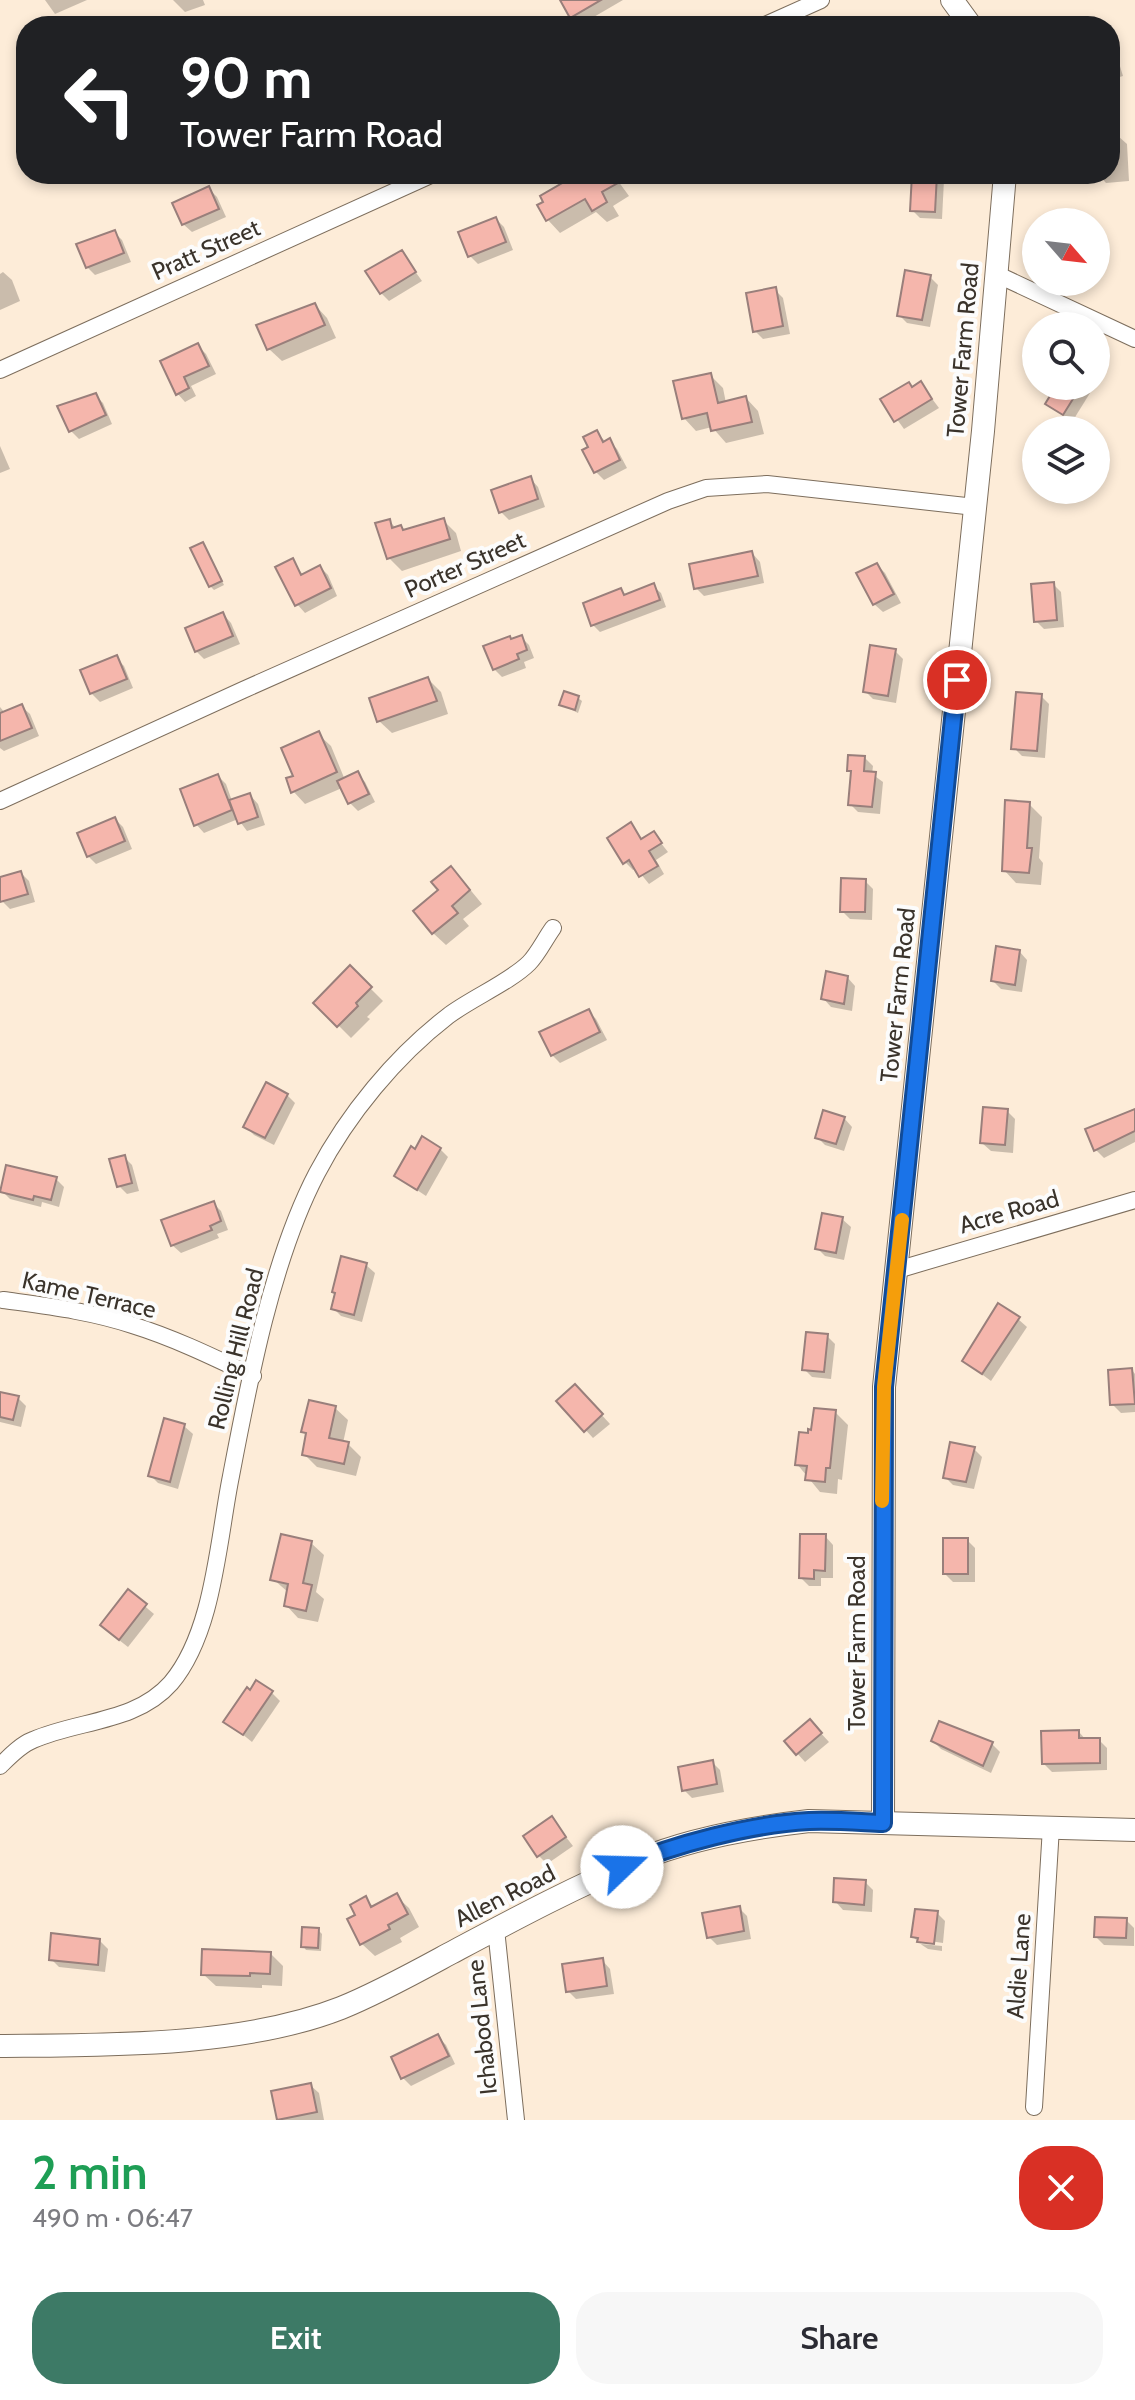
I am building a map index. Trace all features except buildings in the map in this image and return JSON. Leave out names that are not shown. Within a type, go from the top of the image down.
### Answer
[{"type":"street","points":[[785,16],[821,0]]},
{"type":"street","name":"Pratt Street","points":[[0,370],[411,184]]},
{"type":"street","name":"Tower Farm Road","points":[[883,1823],[884,1387],[975,507],[1004,184]]},
{"type":"street","points":[[996,274],[1135,339]]},
{"type":"street","name":"Porter Street","points":[[0,801],[668,501],[706,488],[767,484],[975,507]]},
{"type":"street","name":"Rolling Hill Road","points":[[0,1766],[32,1740],[113,1717],[149,1701],[170,1684],[189,1657],[203,1626],[231,1473],[269,1305],[293,1226],[317,1172],[353,1115],[394,1064],[448,1016],[528,964],[553,928]]},
{"type":"street","name":"Acre Road","points":[[897,1270],[1135,1200]]},
{"type":"street","name":"Kame Terrace","points":[[3,1300],[64,1309],[130,1324],[193,1347],[253,1376]]},
{"type":"street","name":"Allen Road","points":[[0,2046],[162,2041],[257,2032],[340,2008],[390,1986],[496,1929],[629,1864],[764,1826],[809,1821],[1135,1830]]},
{"type":"street","name":"Aldie Lane","points":[[1034,2107],[1051,1827]]},
{"type":"street","name":"Ichabod Lane","points":[[496,1929],[516,2120]]},
{"type":"slow traffic","points":[[882,1501],[884,1387],[902,1220]]},
{"type":"route","points":[[622,1867],[642,1858],[764,1826],[809,1821],[883,1823],[884,1387],[957,680]]}]
